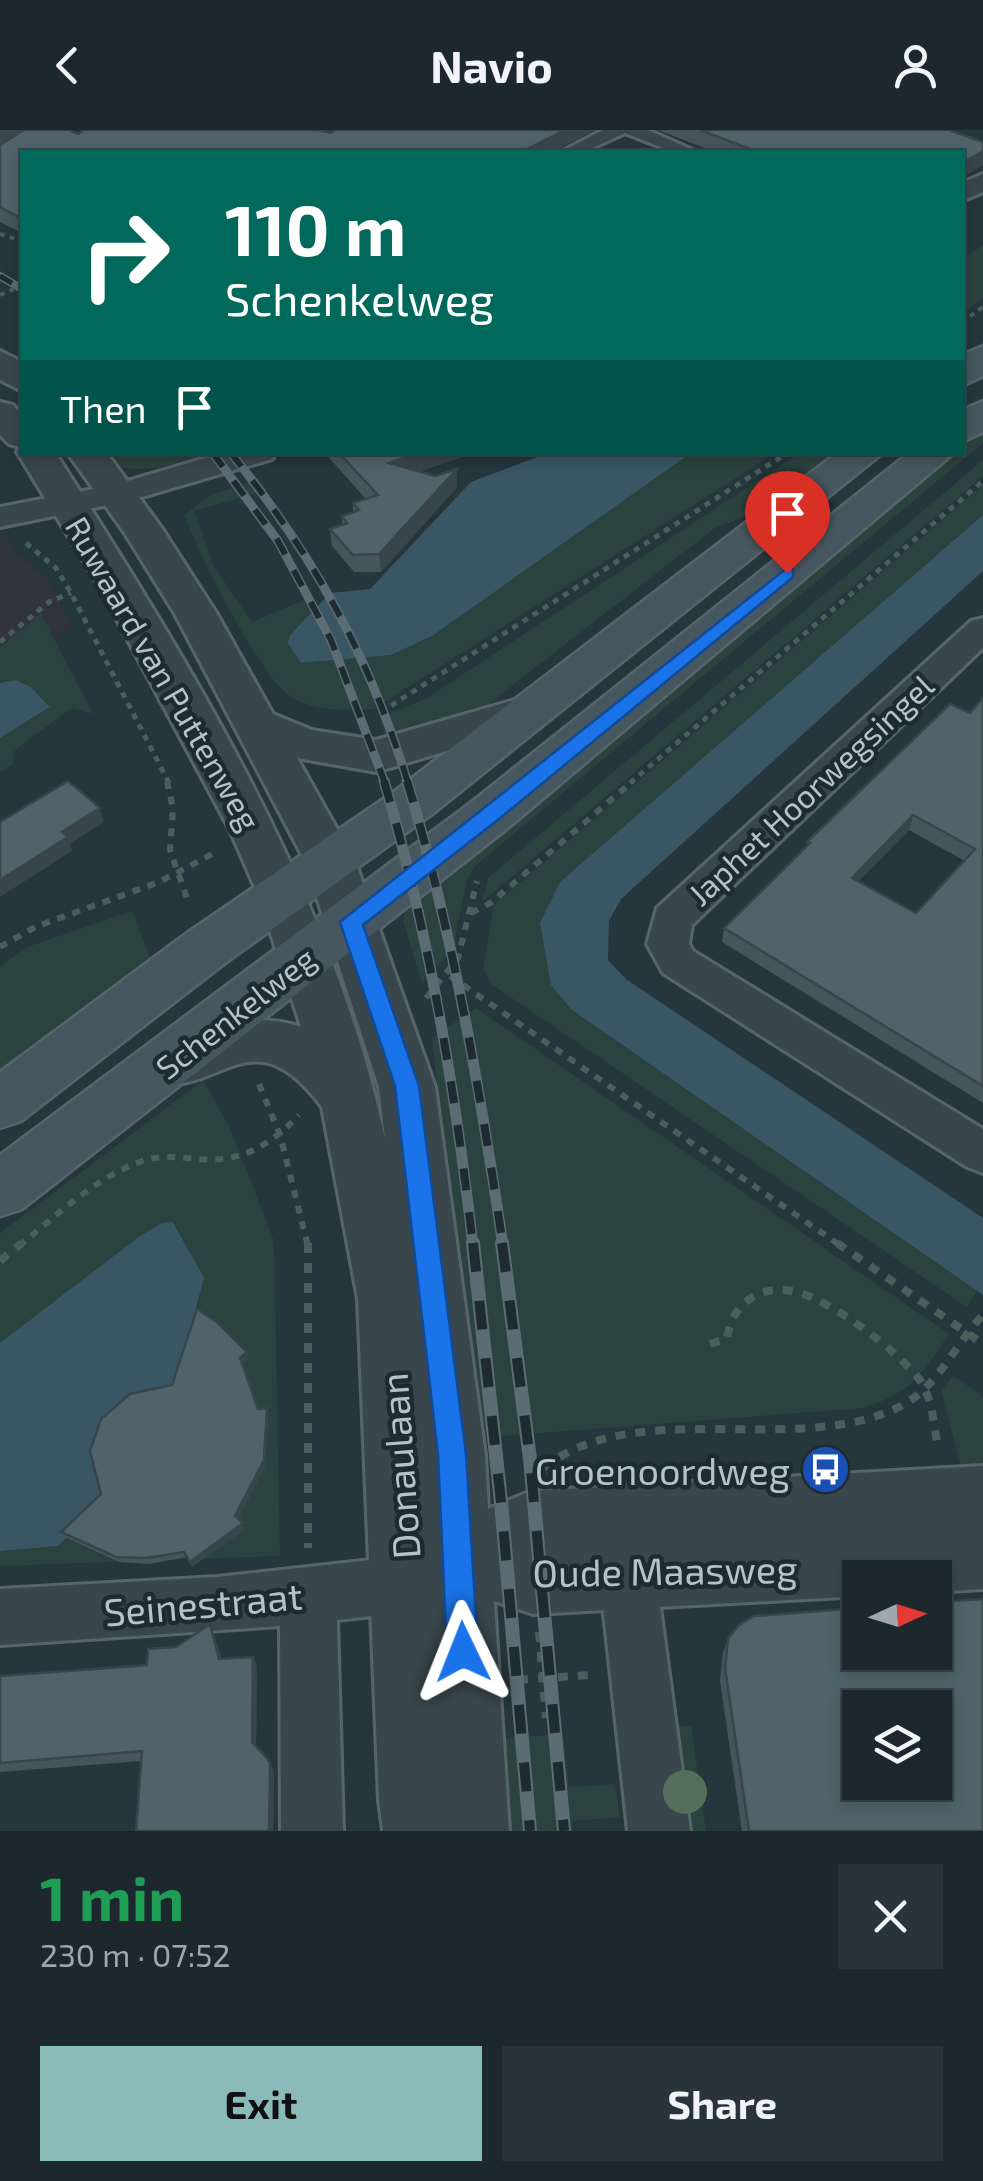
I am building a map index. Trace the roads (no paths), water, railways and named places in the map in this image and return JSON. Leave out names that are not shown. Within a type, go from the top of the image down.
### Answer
[{"type":"main road","name":"Schenkelweg","points":[[0,1104],[206,948],[413,803],[860,455]]},
{"type":"main road","name":"Schenkelweg","points":[[0,1190],[491,814],[931,455]]},
{"type":"street","points":[[0,140],[16,130]]},
{"type":"street","points":[[574,150],[618,130]]},
{"type":"street","points":[[632,130],[683,150]]},
{"type":"street","points":[[0,362],[20,378]]},
{"type":"street","points":[[0,413],[20,434]]},
{"type":"street","name":"Ruwaard van Puttenweg","points":[[38,455],[120,588],[254,830],[284,897],[302,960]]},
{"type":"street","name":"Ruwaard van Puttenweg","points":[[88,455],[196,614],[330,861],[351,922]]},
{"type":"street","points":[[6,530],[250,455]]},
{"type":"street","name":"Japhet Hoorwegsingel","points":[[983,629],[672,919],[668,944],[678,962],[983,1153]]},
{"type":"street","name":"Schenkelweg","points":[[361,735],[376,756],[526,712]]},
{"type":"street","name":"Ruwaard van Puttenweg","points":[[254,724],[304,744],[361,735]]},
{"type":"street","name":"Donaulaan","points":[[351,922],[407,1086],[437,1313],[433,1570],[416,1800],[422,1831]]},
{"type":"street","name":"Donaulaan","points":[[302,960],[344,1072],[389,1299],[402,1498]]},
{"type":"street","name":"Donaulaan","points":[[168,1064],[226,1046],[272,1038],[298,1047],[318,1060],[350,1104]]},
{"type":"street","name":"Oude Maasweg","points":[[402,1498],[433,1542],[433,1570],[533,1580],[630,1549],[983,1499]]},
{"type":"street","points":[[630,1549],[659,1831]]},
{"type":"street","name":"Oude Maasweg","points":[[630,1549],[983,1556]]},
{"type":"street","name":"Donaulaan","points":[[433,1570],[471,1831]]},
{"type":"street","name":"Seinestraat","points":[[0,1617],[217,1605],[308,1595],[433,1570]]},
{"type":"street","points":[[308,1595],[312,1831]]},
{"type":"railway","points":[[0,276],[20,288]]},
{"type":"railway","points":[[214,455],[278,541],[331,640],[385,783]]},
{"type":"railway","points":[[232,455],[288,530],[336,608],[376,692],[408,783]]},
{"type":"railway","points":[[384,781],[439,1011],[473,1246]]},
{"type":"railway","points":[[407,781],[464,1012],[503,1246]]},
{"type":"railway","points":[[473,1243],[530,1831]]},
{"type":"railway","points":[[502,1243],[530,1459],[564,1831]]},
{"type":"place","name":"Groenoordweg","points":[[825,1470]]}]
